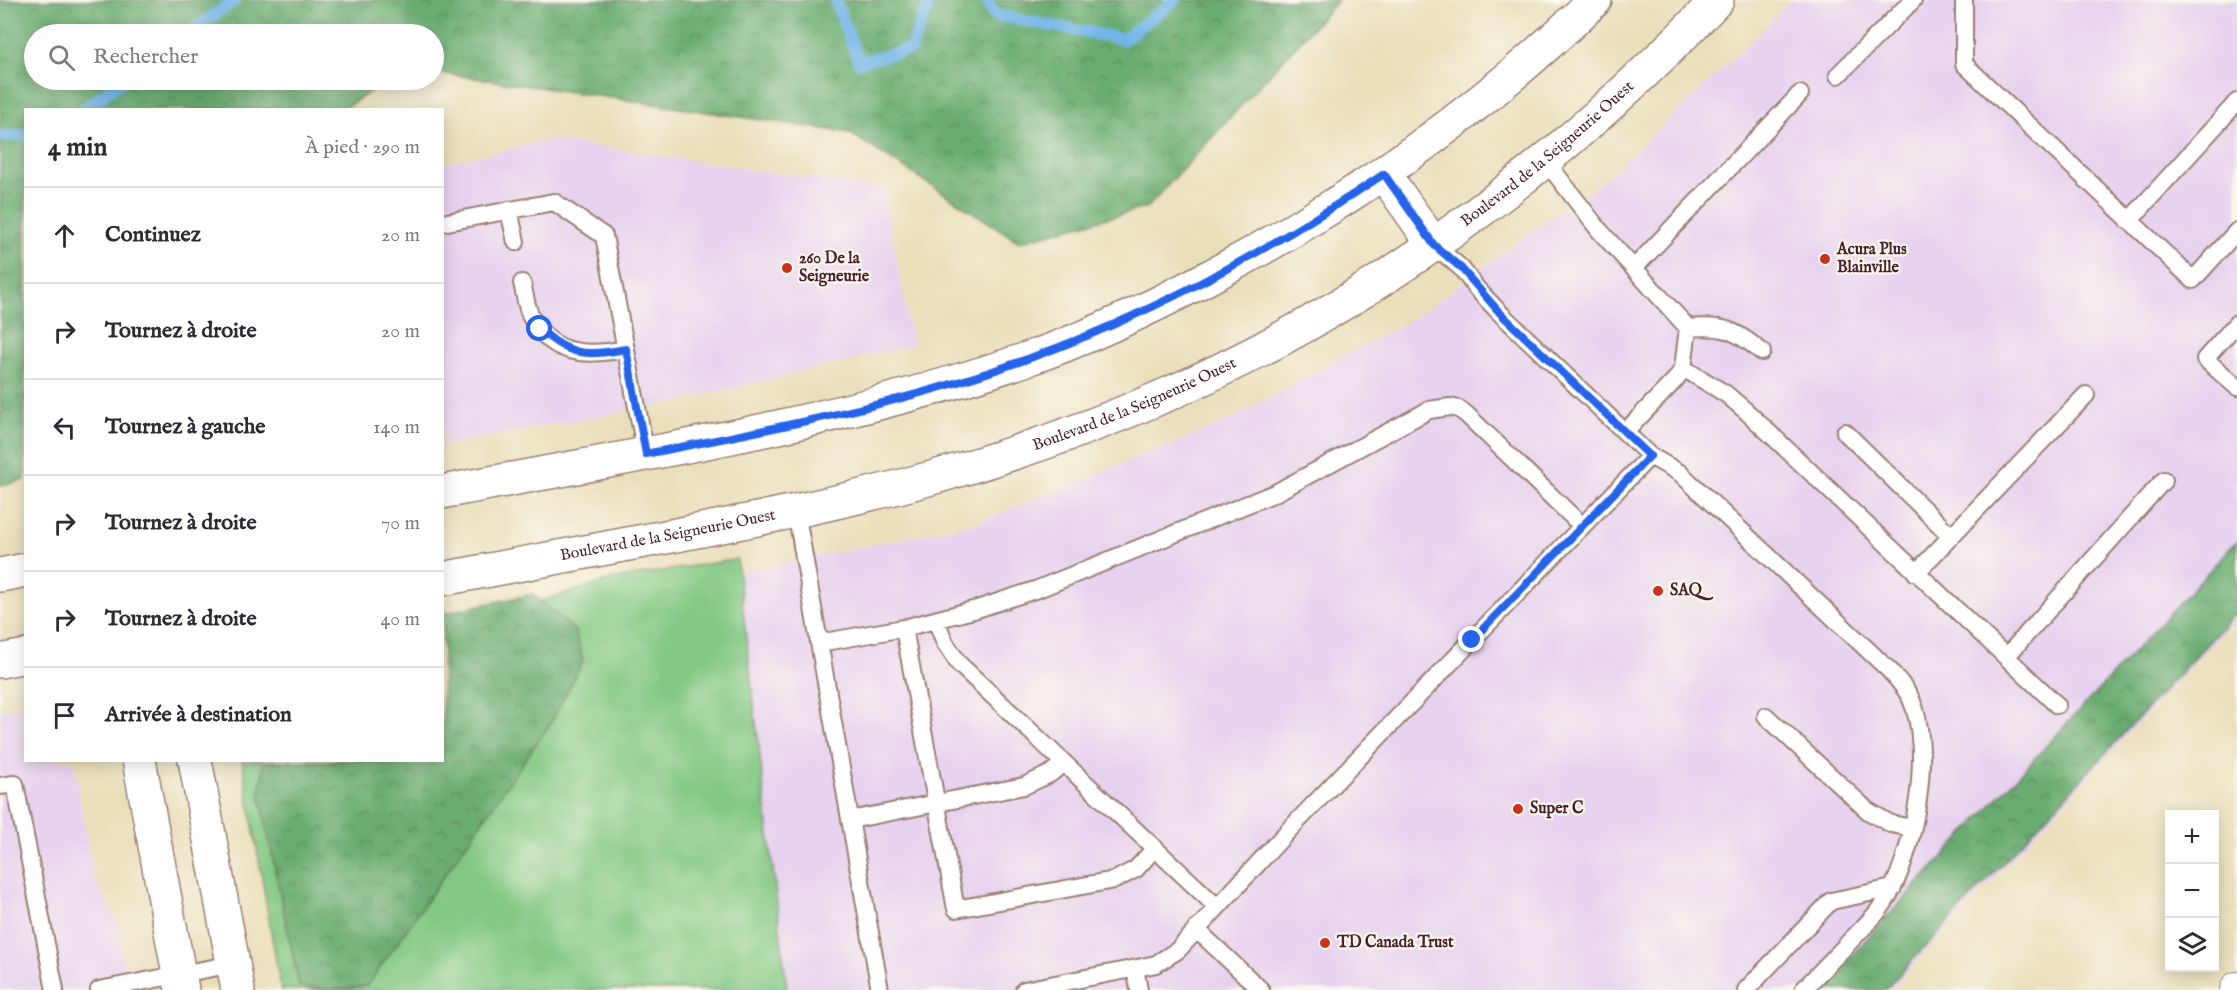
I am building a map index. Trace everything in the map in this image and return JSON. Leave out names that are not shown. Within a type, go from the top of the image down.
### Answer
[{"type":"main road","points":[[444,492],[646,454],[846,413],[976,376],[1107,328],[1177,295],[1271,245],[1384,174],[1429,142],[1525,65],[1595,0]]},
{"type":"main road","name":"Boulevard de la Seigneurie Ouest","points":[[444,579],[869,495],[1050,441],[1154,401],[1280,339],[1366,289],[1434,245],[1545,160],[1632,83],[1717,0]]},
{"type":"main road","points":[[1384,174],[1434,245]]},
{"type":"main road","points":[[0,575],[24,570]]},
{"type":"main road","points":[[0,661],[24,656]]},
{"type":"main road","points":[[139,762],[180,983]]},
{"type":"main road","points":[[195,762],[235,977]]},
{"type":"lane","points":[[1838,75],[1913,0]]},
{"type":"lane","points":[[1964,0],[1964,64],[2193,280],[2237,231]]},
{"type":"lane","points":[[1635,267],[1800,94]]},
{"type":"lane","points":[[2129,221],[2237,102]]},
{"type":"lane","points":[[1545,160],[1599,230],[1689,328]]},
{"type":"lane","points":[[444,223],[554,202],[604,236],[646,454]]},
{"type":"lane","points":[[509,210],[516,242]]},
{"type":"lane","points":[[1434,245],[1461,268],[1500,313],[1650,456],[1680,473],[1901,684],[1911,699],[1916,717],[1921,758],[1905,862],[1893,888],[1872,919],[1803,990]]},
{"type":"lane","points":[[522,283],[531,318],[552,341],[575,352],[589,354],[626,349]]},
{"type":"lane","points":[[2237,323],[2205,359],[2237,387]]},
{"type":"lane","points":[[1689,328],[1713,326],[1726,328],[1745,338],[1762,352]]},
{"type":"lane","points":[[1625,432],[1676,379],[1683,368],[1689,328]]},
{"type":"lane","points":[[1683,368],[1726,394],[2057,705]]},
{"type":"lane","points":[[1916,573],[2086,395]]},
{"type":"lane","points":[[819,643],[904,628],[1038,589],[1233,511],[1313,474],[1410,420],[1440,407],[1459,409],[1467,415],[1581,525]]},
{"type":"lane","points":[[1845,432],[1951,536]]},
{"type":"lane","points":[[1024,990],[1156,964],[1178,950],[1581,525],[1650,456]]},
{"type":"lane","points":[[2006,657],[2164,480]]},
{"type":"lane","points":[[796,511],[880,990]]},
{"type":"lane","points":[[936,620],[945,643],[959,664],[1217,907]]},
{"type":"lane","points":[[904,628],[956,909],[1115,880],[1136,869],[1155,848]]},
{"type":"lane","points":[[1766,716],[1868,811],[1892,824],[1912,828]]},
{"type":"lane","points":[[850,820],[1024,786],[1050,774],[1064,763]]},
{"type":"lane","points":[[0,786],[15,783],[55,990]]},
{"type":"lane","points":[[1746,990],[1831,901],[1893,888]]},
{"type":"lane","points":[[1196,929],[1261,990]]},
{"type":"lane","points":[[1135,969],[1138,990]]},
{"type":"lane","points":[[99,990],[235,977]]},
{"type":"shaded area","points":[[1791,0],[2237,0],[2237,617],[1890,990],[732,990],[667,587],[974,524],[1218,426],[1417,316],[1609,176],[1752,41]]},
{"type":"shaded area","points":[[551,140],[882,189],[913,345],[674,402],[444,445],[444,164]]},
{"type":"shaded area","points":[[24,706],[24,762],[73,762],[93,876],[117,923],[129,990],[0,990],[0,711]]},
{"type":"green space","points":[[0,0],[1338,0],[1148,207],[1019,242],[850,133],[444,73],[444,24],[24,24],[24,90],[373,90],[346,108],[24,108],[24,480],[0,486]]},
{"type":"green space","points":[[2237,541],[2237,612],[1885,990],[1819,990]]},
{"type":"green space","points":[[737,559],[787,990],[281,990],[242,762],[444,762],[444,630],[614,579]]},
{"type":"green space","points":[[533,594],[575,631],[583,661],[552,721],[368,985],[334,989],[299,986],[260,796],[263,762],[444,762],[444,613]]},
{"type":"waterway","points":[[201,24],[235,0]]},
{"type":"waterway","points":[[835,0],[859,62],[911,49],[930,0]]},
{"type":"waterway","points":[[986,0],[995,15],[1124,39],[1175,0]]},
{"type":"waterway","points":[[85,108],[110,90]]},
{"type":"waterway","points":[[0,136],[24,135]]},
{"type":"place","name":"Acura Plus Blainville","points":[[1825,259]]},
{"type":"place","name":"260 De la Seigneurie","points":[[787,268]]},
{"type":"place","name":"SAQ","points":[[1658,591]]},
{"type":"place","name":"Super C","points":[[1518,809]]},
{"type":"place","name":"TD Canada Trust","points":[[1325,943]]},
{"type":"route","points":[[540,329],[552,341],[575,352],[600,354],[626,349],[646,454],[864,408],[976,376],[1088,336],[1177,295],[1271,245],[1384,174],[1434,245],[1461,268],[1500,313],[1650,456],[1472,640]]}]
